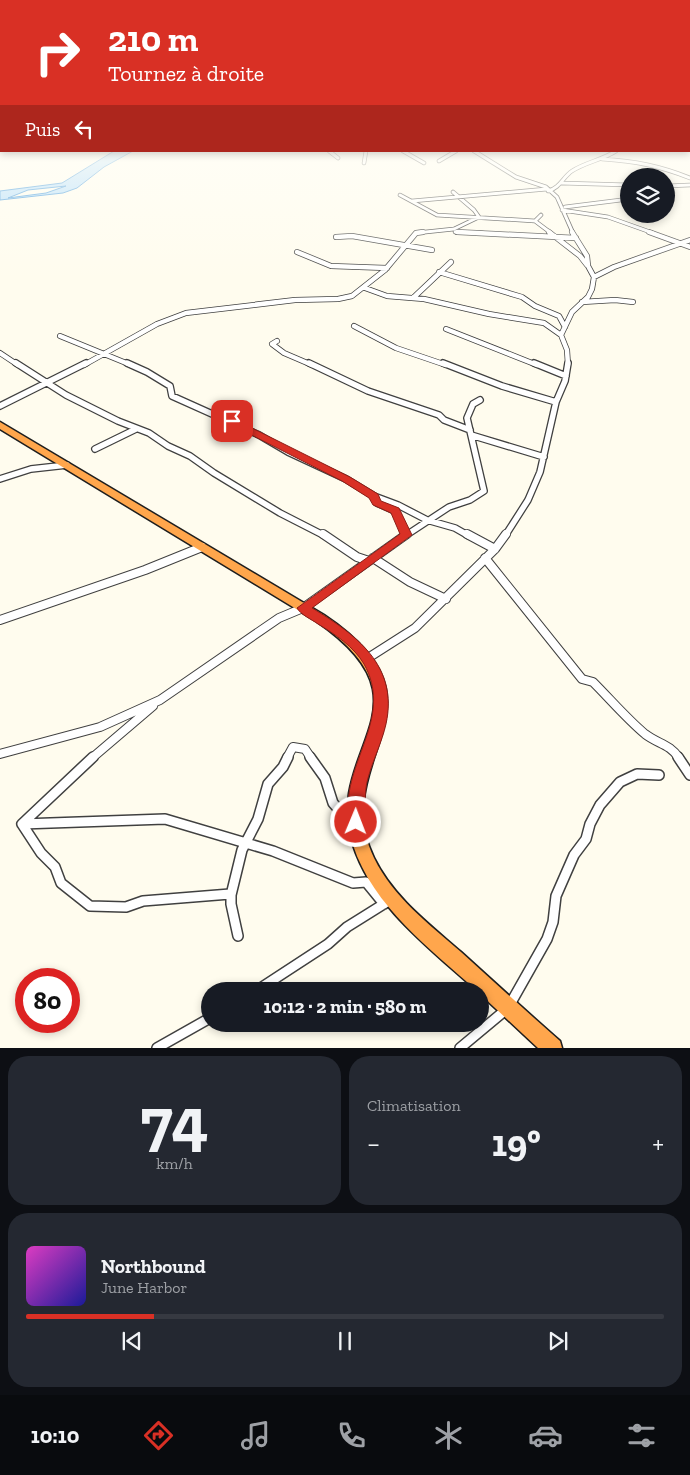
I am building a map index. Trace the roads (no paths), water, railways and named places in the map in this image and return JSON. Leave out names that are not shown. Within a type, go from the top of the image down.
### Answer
[{"type":"highway","points":[[0,425],[336,628],[368,658],[379,686],[381,701],[379,723],[363,766],[356,793],[356,822],[360,847],[388,902],[553,1048]]},
{"type":"street","points":[[526,181],[548,190],[557,197],[586,256],[588,266]]},
{"type":"street","points":[[411,201],[553,191],[561,183],[601,182],[620,184]]},
{"type":"street","points":[[675,186],[690,186]]},
{"type":"street","points":[[453,192],[477,212],[479,217]]},
{"type":"street","points":[[400,195],[437,215],[535,221],[580,256],[594,277],[588,297],[572,312],[561,334]]},
{"type":"street","points":[[562,209],[620,200]]},
{"type":"street","points":[[562,209],[608,217],[669,238],[690,248]]},
{"type":"street","points":[[535,221],[541,215]]},
{"type":"street","points":[[452,232],[479,217]]},
{"type":"street","points":[[0,406],[105,354],[157,324],[186,313],[295,300],[346,298],[365,288],[370,281],[387,268],[416,232],[576,238]]},
{"type":"street","points":[[336,237],[352,236],[432,250]]},
{"type":"street","points":[[594,277],[616,266],[690,240]]},
{"type":"street","points":[[298,252],[331,266],[387,268]]},
{"type":"street","points":[[413,298],[418,291],[437,277],[442,267],[451,262]]},
{"type":"street","points":[[439,272],[522,297],[535,306],[559,316],[565,327]]},
{"type":"street","points":[[365,288],[387,296],[413,298],[544,323],[561,334],[567,350],[566,376],[556,402],[540,472],[528,500],[514,524],[495,549],[415,628],[368,658]]},
{"type":"street","points":[[581,302],[615,300],[633,302]]},
{"type":"street","points":[[354,326],[396,348],[426,357],[502,386],[556,402]]},
{"type":"street","points":[[446,329],[566,376]]},
{"type":"street","points":[[60,336],[142,369],[170,386],[172,396],[259,435],[280,448],[346,479],[374,496],[398,505],[426,520],[455,528],[495,549]]},
{"type":"street","points":[[277,341],[272,344],[284,353],[348,380],[368,391],[440,415],[444,420],[470,433],[544,457]]},
{"type":"street","points":[[0,353],[66,395],[136,429],[149,433],[168,446],[190,456],[214,473],[280,513],[328,537],[357,557],[371,560],[410,582],[446,599]]},
{"type":"street","points":[[22,824],[106,746],[160,700],[279,618],[303,608],[426,520],[449,507],[470,500],[484,491],[467,418],[473,404],[480,400]]},
{"type":"street","points":[[95,450],[136,429]]},
{"type":"street","points":[[0,479],[31,469],[67,465]]},
{"type":"street","points":[[374,496],[377,503],[395,511],[406,535]]},
{"type":"street","points":[[0,620],[145,570],[202,547]]},
{"type":"street","points":[[485,558],[582,679],[593,682],[644,733],[656,742],[674,749],[690,775]]},
{"type":"street","points":[[0,754],[100,727],[160,700]]},
{"type":"street","points":[[238,936],[231,904],[231,895],[242,850],[258,819],[268,784],[283,768],[293,747],[305,749],[325,778],[333,803],[341,812],[356,822]]},
{"type":"street","points":[[460,1048],[508,1008],[547,938],[553,922],[556,896],[574,855],[586,839],[590,824],[600,804],[620,782],[637,774],[659,775]]},
{"type":"street","points":[[22,824],[165,819],[301,861],[353,884],[366,882],[388,902],[347,927],[328,944],[268,982]]},
{"type":"street","points":[[22,824],[41,853],[55,867],[61,883],[90,906],[126,907],[143,901],[231,895]]},
{"type":"street","points":[[157,1048],[201,1023]]},
{"type":"water","points":[[65,181],[86,181],[77,188],[63,193],[0,200],[0,191],[62,183]],"holes":[[[66,186],[46,193],[8,198],[28,190]]]}]
